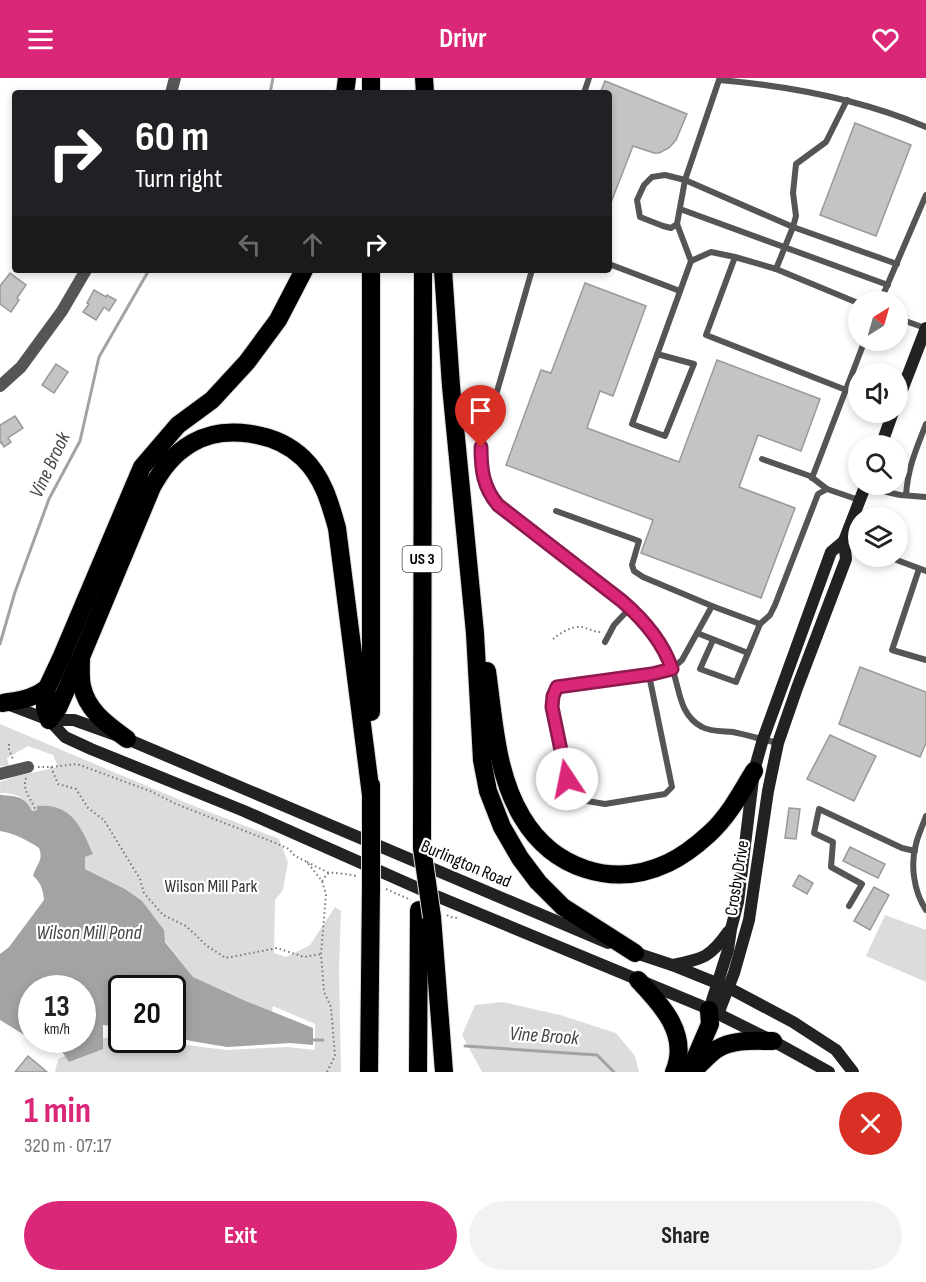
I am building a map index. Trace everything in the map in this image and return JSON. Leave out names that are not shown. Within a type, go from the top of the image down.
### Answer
[{"type":"highway","points":[[49,720],[45,708],[47,688],[142,467],[178,424],[212,400],[247,362],[278,320],[302,273]]},
{"type":"highway","points":[[369,1072],[372,884],[371,273]]},
{"type":"highway","name":"US 3","points":[[421,910],[423,273]]},
{"type":"highway","points":[[443,273],[451,386],[475,633],[482,760],[488,791],[502,827],[520,858],[538,882],[563,907],[635,953]]},
{"type":"highway","points":[[49,720],[58,708],[81,657],[160,472],[172,458],[193,443],[212,435],[238,432],[261,435],[284,444],[303,458],[328,495],[337,528],[371,795]]},
{"type":"highway","points":[[475,633],[485,659],[497,745],[509,792],[534,834],[563,860],[601,873],[621,874],[642,872],[668,863],[692,849],[711,833],[732,806],[754,771]]},
{"type":"highway","points":[[81,657],[82,685],[87,702],[103,721],[127,739]]},
{"type":"highway","points":[[2,702],[27,699],[47,688]]},
{"type":"highway","points":[[418,1072],[421,910]]},
{"type":"highway","points":[[421,910],[444,1072]]},
{"type":"highway","points":[[638,980],[663,1008],[675,1027],[679,1048],[674,1072]]},
{"type":"highway","points":[[691,1072],[713,1016]]},
{"type":"highway","points":[[691,1072],[715,1050],[727,1044],[773,1041]]},
{"type":"main road","points":[[908,375],[926,328]]},
{"type":"main road","name":"Crosby Drive","points":[[713,1016],[729,988],[749,920],[768,791],[778,743],[846,559],[844,541],[862,495]]},
{"type":"main road","name":"Crosby Drive","points":[[713,1016],[716,983],[728,950],[738,902],[754,771],[831,552],[844,541]]},
{"type":"main road","name":"Burlington Road","points":[[2,702],[49,720],[74,720],[127,739],[568,927],[729,988],[793,1022],[836,1050],[853,1072]]},
{"type":"main road","name":"Burlington Road","points":[[49,720],[65,736],[91,749],[244,811],[429,893],[638,980],[713,1016],[773,1041],[829,1072]]},
{"type":"main road","points":[[672,965],[705,957],[718,946],[731,929]]},
{"type":"street","points":[[0,386],[21,367],[62,311],[84,273]]},
{"type":"lane","points":[[657,354],[694,364],[665,436],[632,424],[657,354],[691,261],[677,224],[685,180],[719,80],[786,87],[847,100],[926,126]]},
{"type":"lane","points":[[776,269],[796,216],[793,193],[796,164],[826,142],[847,100]]},
{"type":"lane","points":[[677,224],[671,228],[640,217],[637,200],[644,185],[652,177],[665,175],[685,180],[793,228],[897,264]]},
{"type":"lane","points":[[885,291],[926,195]]},
{"type":"lane","points":[[680,209],[888,285]]},
{"type":"lane","points":[[691,261],[711,252],[735,257],[776,269],[848,299]]},
{"type":"lane","points":[[735,257],[706,335],[846,390]]},
{"type":"lane","points":[[612,265],[680,291]]},
{"type":"lane","points":[[531,273],[481,447],[481,467],[488,492],[498,505],[639,616],[656,636],[672,669],[683,707],[694,722],[710,730],[734,732],[778,743]]},
{"type":"lane","points":[[908,322],[926,328]]},
{"type":"lane","points":[[813,477],[861,351]]},
{"type":"lane","points":[[908,474],[926,424]]},
{"type":"lane","points":[[762,459],[813,477],[827,489],[860,500]]},
{"type":"lane","points":[[713,640],[700,669],[736,682],[760,624],[770,615],[775,605],[818,494],[827,489]]},
{"type":"lane","points":[[906,495],[926,497]]},
{"type":"lane","points":[[556,511],[639,541],[632,565],[634,571],[712,606],[760,624]]},
{"type":"lane","points":[[844,541],[848,542]]},
{"type":"lane","points":[[908,564],[923,570],[892,650],[926,660]]},
{"type":"lane","points":[[649,675],[672,787],[665,794],[605,804],[587,801],[576,795],[567,779],[552,707],[557,687],[649,675],[672,669],[682,660],[712,606]]},
{"type":"lane","points":[[605,642],[614,625],[630,608]]},
{"type":"lane","points":[[697,633],[748,653]]},
{"type":"lane","points":[[849,906],[862,884],[831,867],[833,842],[814,833],[819,809],[902,848],[915,851]]},
{"type":"lane","points":[[926,816],[915,846],[914,871],[915,886],[926,910]]},
{"type":"path","points":[[553,639],[558,634],[578,627],[609,634]]},
{"type":"path","points":[[9,744],[14,770],[24,784],[24,789],[35,809]]},
{"type":"path","points":[[14,770],[76,764],[150,791],[185,808],[283,846],[295,856],[329,873],[351,874],[421,910]]},
{"type":"path","points":[[51,768],[58,784],[76,789],[88,808],[104,820],[140,879],[144,893],[163,915],[186,926],[207,946],[226,958],[277,948],[304,957],[321,954]]},
{"type":"path","points":[[307,862],[322,882],[326,894],[321,954],[324,992],[331,1007],[335,1056],[327,1072]]},
{"type":"path","points":[[322,882],[329,873]]},
{"type":"green space","name":"Wilson Mill Park","points":[[0,724],[199,808],[279,839],[288,862],[283,890],[275,900],[274,953],[286,957],[310,945],[335,907],[341,911],[339,968],[341,1072],[55,1072],[58,1059],[71,1053],[96,1053],[96,1042],[108,1038],[108,1053],[186,1053],[186,1045],[226,1050],[287,1047],[315,1050],[315,1024],[273,1006],[272,1012],[193,977],[125,889],[85,869],[85,857],[93,853],[37,810],[31,811],[23,799],[15,795],[0,793],[0,782],[16,776],[58,767],[53,755],[28,746],[7,758],[9,766],[0,766]]},
{"type":"green space","points":[[885,915],[926,930],[926,982],[866,956]]},
{"type":"green space","points":[[502,1002],[560,1015],[616,1033],[635,1056],[639,1072],[482,1072],[462,1035],[475,1005]]},
{"type":"water","name":"Wilson Mill Pond","points":[[0,794],[23,799],[32,811],[37,810],[37,806],[49,806],[66,812],[79,826],[93,854],[85,857],[85,869],[125,889],[142,901],[164,930],[165,942],[193,977],[313,1028],[313,1045],[290,1043],[227,1047],[186,1040],[186,975],[108,975],[108,1026],[103,1025],[103,1049],[96,1052],[96,975],[18,975],[18,1031],[0,1020],[0,954],[9,947],[44,900],[41,886],[33,876],[40,859],[39,848],[20,837],[0,831]]},
{"type":"water","name":"Wilson Mill Pond","points":[[63,1053],[93,1053],[69,1062]]},
{"type":"building","points":[[605,81],[687,114],[676,140],[669,148],[654,153],[633,146],[612,200],[612,90],[601,90]]},
{"type":"building","points":[[855,123],[911,145],[876,236],[820,215]]},
{"type":"building","points":[[10,273],[26,285],[11,312],[0,304],[0,286]]},
{"type":"building","points":[[585,283],[646,306],[613,396],[600,391],[587,428],[679,462],[717,360],[820,399],[801,451],[758,435],[739,487],[795,508],[761,598],[641,553],[653,520],[506,465],[541,370],[551,373]]},
{"type":"building","points":[[94,290],[116,300],[109,311],[104,307],[96,320],[83,312]]},
{"type":"building","points":[[56,364],[68,372],[54,393],[42,385]]},
{"type":"building","points":[[15,416],[23,428],[8,438],[11,442],[4,447],[0,443],[0,425]]},
{"type":"building","points":[[860,667],[926,692],[926,743],[920,757],[839,724]]},
{"type":"building","points":[[830,735],[876,756],[854,801],[807,779]]},
{"type":"building","points":[[789,808],[800,809],[796,839],[785,838]]},
{"type":"building","points":[[850,847],[885,864],[878,878],[843,861]]},
{"type":"building","points":[[799,875],[813,883],[807,894],[793,886]]},
{"type":"building","points":[[874,887],[889,895],[870,930],[854,921]]},
{"type":"building","points":[[28,1056],[47,1072],[15,1072]]},
{"type":"waterway","name":"Vine Brook","points":[[271,90],[273,78]]},
{"type":"waterway","name":"Vine Brook","points":[[0,644],[15,592],[49,499],[80,441],[99,357],[147,273]]},
{"type":"waterway","name":"Vine Brook","points":[[310,1040],[323,1040]]},
{"type":"waterway","name":"Vine Brook","points":[[465,1046],[597,1055],[614,1072]]},
{"type":"route","points":[[481,447],[481,467],[485,484],[498,505],[639,616],[656,636],[672,669],[652,674],[557,687],[552,707],[567,779]]}]
